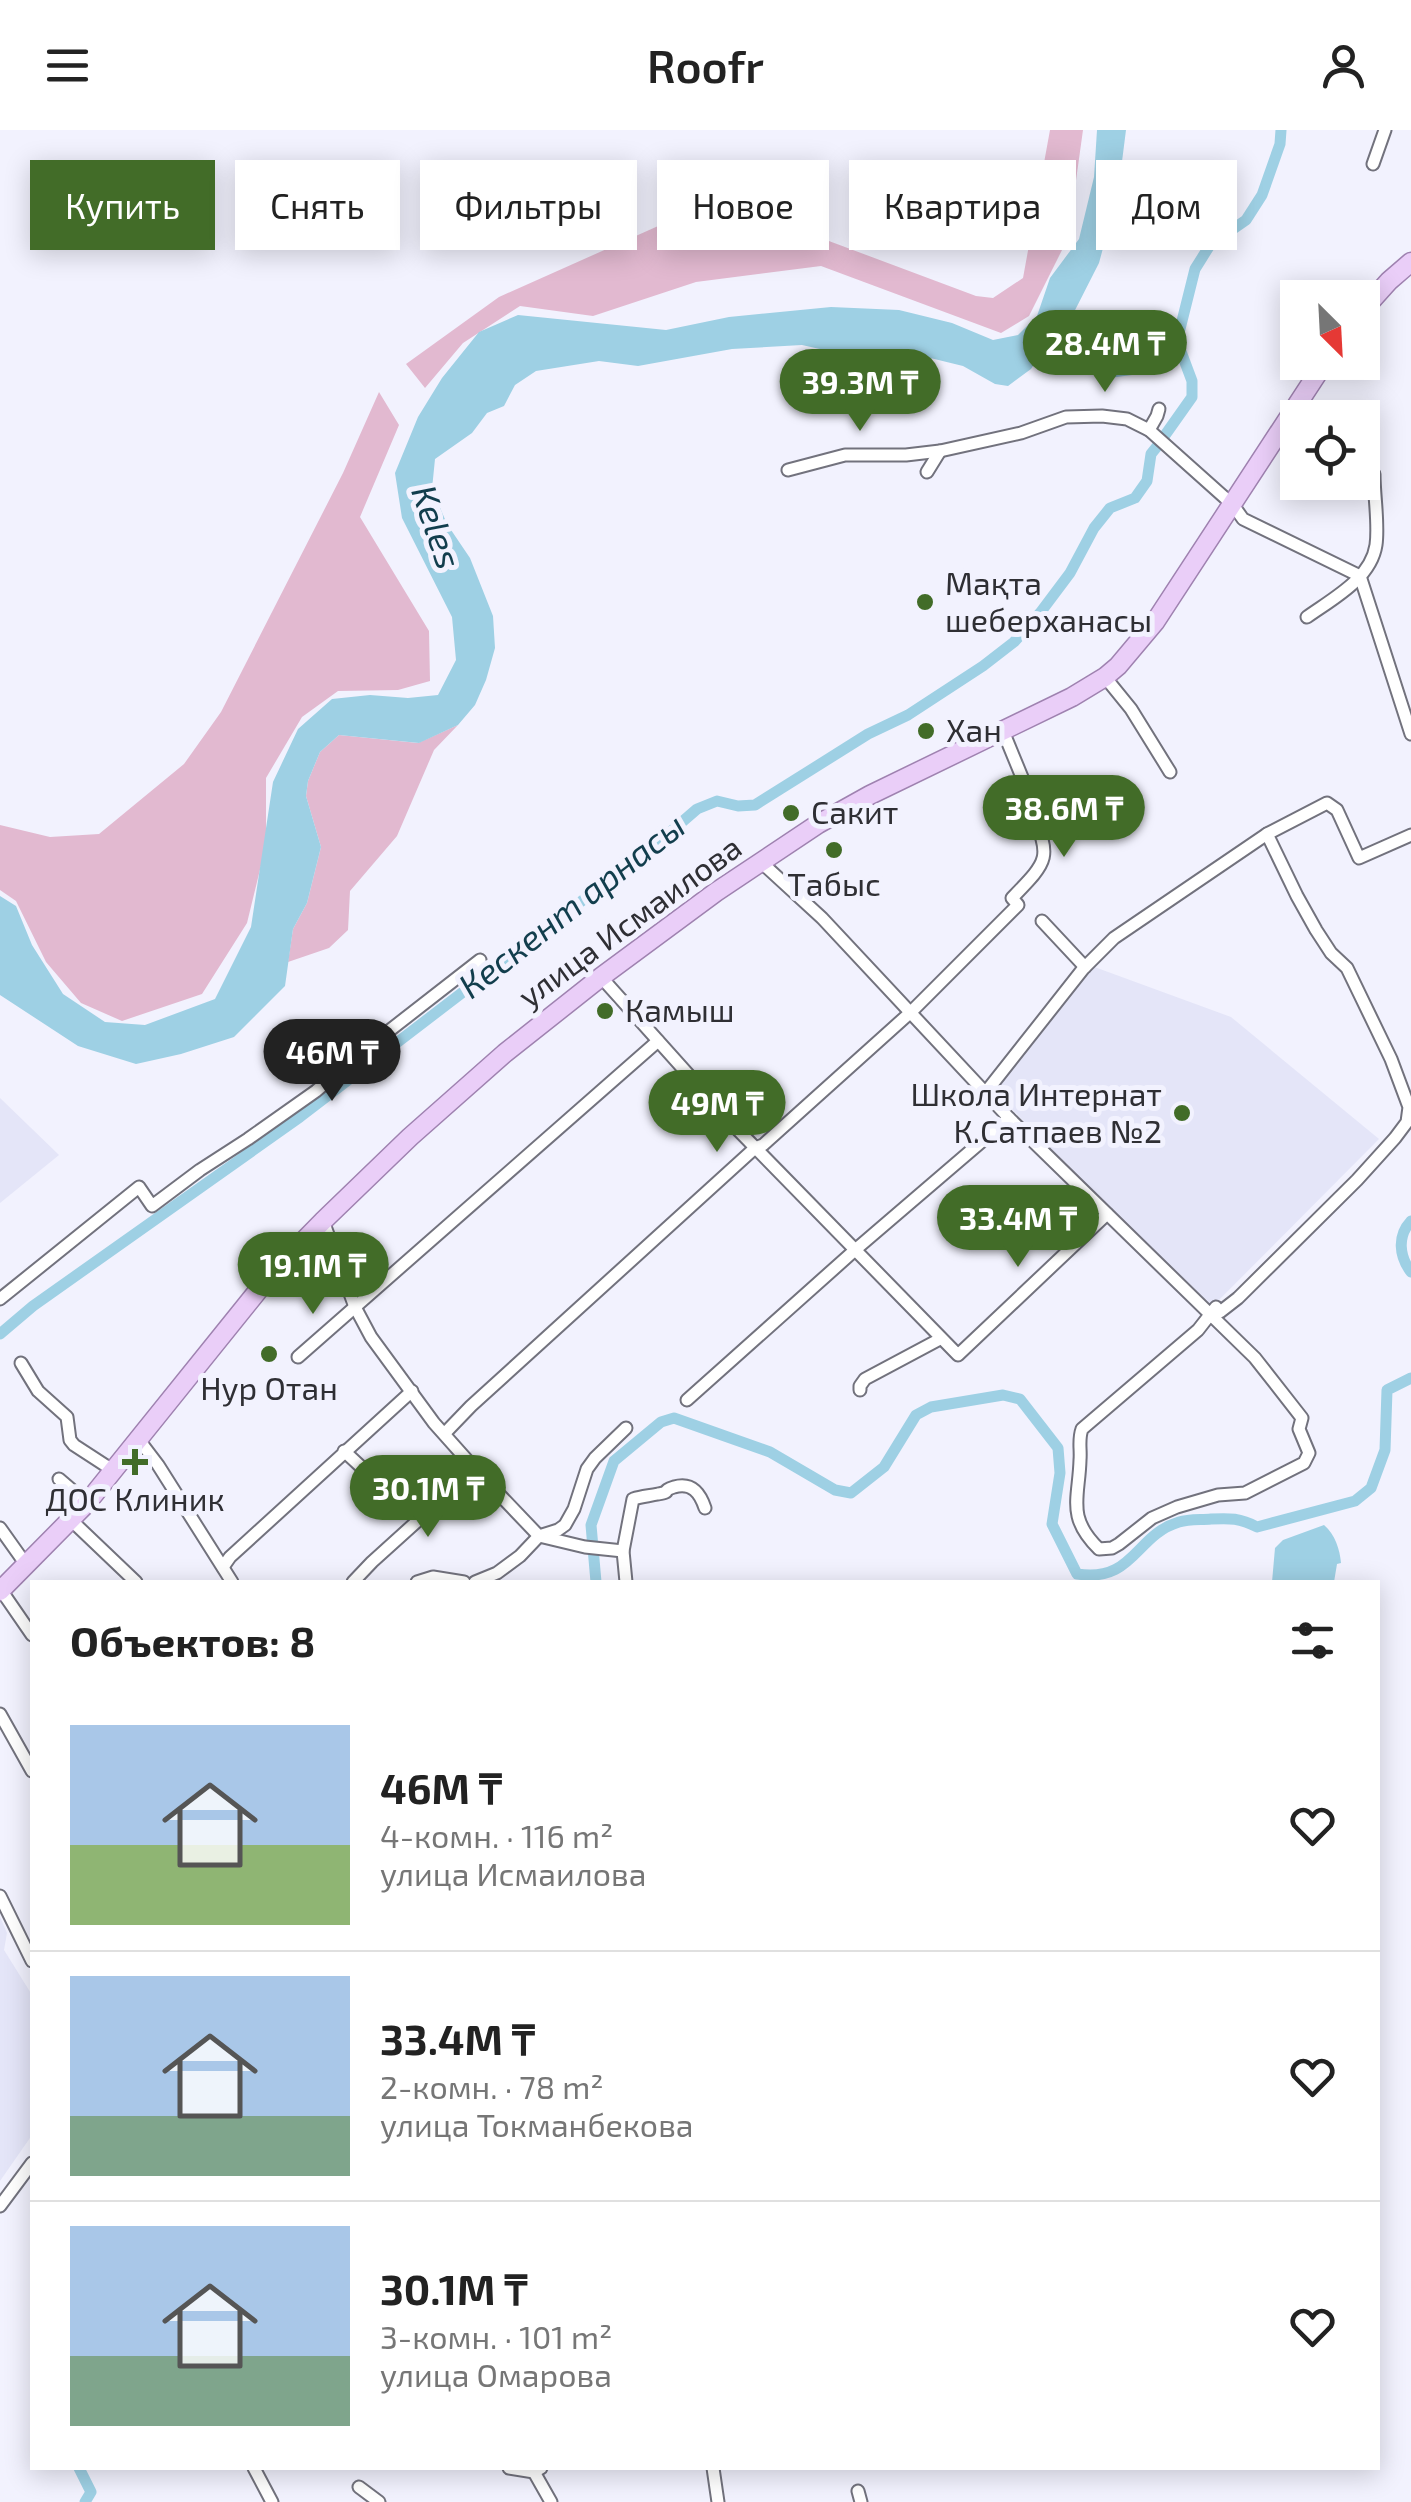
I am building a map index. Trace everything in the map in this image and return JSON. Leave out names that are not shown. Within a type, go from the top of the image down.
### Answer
[{"type":"main road","points":[[1380,290],[1411,262]]},
{"type":"main road","name":"улица Исмаилова","points":[[1,1591],[87,1503],[261,1286],[322,1220],[504,1053],[716,892],[818,824],[1105,678],[1156,622],[1313,380]]},
{"type":"street","points":[[1374,164],[1385,130]]},
{"type":"street","points":[[1150,430],[1158,408]]},
{"type":"street","points":[[788,470],[845,455],[940,451],[1076,416],[1126,420],[1150,430],[1233,505],[1242,519],[1360,576],[1411,734]]},
{"type":"street","points":[[928,472],[940,451]]},
{"type":"street","points":[[1306,617],[1350,586],[1367,566],[1376,547],[1375,500]]},
{"type":"street","points":[[1105,678],[1131,709],[1170,772]]},
{"type":"street","points":[[444,1433],[755,1148],[911,1012],[1018,905],[1012,898],[1039,870],[1044,844],[1003,731]]},
{"type":"street","points":[[986,1092],[1085,968],[1114,938],[1267,834],[1327,803],[1337,810],[1359,858],[1411,835]]},
{"type":"street","points":[[1212,1310],[1220,1312],[1238,1298],[1373,1162],[1407,1122],[1406,1096],[1347,968],[1316,930],[1267,834]]},
{"type":"street","points":[[760,862],[822,918],[1009,1118],[1212,1310],[1302,1418],[1299,1429],[1310,1453],[1304,1463],[1245,1494],[1218,1495],[1152,1518],[1112,1548],[1099,1549],[1077,1516],[1079,1435],[1198,1330],[1212,1310]]},
{"type":"street","points":[[1042,921],[1085,968]]},
{"type":"street","points":[[0,1299],[139,1187],[152,1206],[248,1140],[480,960]]},
{"type":"street","points":[[601,977],[755,1148],[958,1356],[1107,1214]]},
{"type":"street","points":[[298,1357],[658,1041]]},
{"type":"street","points":[[687,1400],[1009,1118]]},
{"type":"street","points":[[322,1220],[355,1307],[371,1337],[475,1469],[539,1536],[586,1547],[623,1550]]},
{"type":"street","points":[[860,1390],[865,1379],[940,1339]]},
{"type":"street","points":[[21,1362],[38,1392],[67,1417],[74,1445],[114,1471]]},
{"type":"street","points":[[223,1567],[344,1450],[412,1391]]},
{"type":"street","points":[[480,1580],[497,1574],[539,1536],[565,1525],[587,1469],[626,1428]]},
{"type":"street","points":[[139,1440],[231,1580]]},
{"type":"street","points":[[344,1450],[386,1495]]},
{"type":"street","points":[[355,1580],[475,1469]]},
{"type":"street","points":[[59,1479],[87,1503]]},
{"type":"street","points":[[626,1580],[623,1550],[632,1499],[686,1486],[699,1493],[705,1508]]},
{"type":"street","points":[[72,1520],[134,1580]]},
{"type":"street","points":[[0,1528],[28,1566]]},
{"type":"street","points":[[423,1580],[451,1580]]},
{"type":"street","points":[[1,1591],[30,1632]]},
{"type":"street","points":[[0,1714],[30,1767]]},
{"type":"street","points":[[0,1896],[30,1957]]},
{"type":"street","points":[[0,2206],[30,2165]]},
{"type":"street","points":[[255,2470],[272,2502]]},
{"type":"street","points":[[538,2470],[552,2502]]},
{"type":"street","points":[[713,2470],[718,2502]]},
{"type":"street","points":[[359,2487],[378,2502]]},
{"type":"shaded area","points":[[1050,130],[1083,130],[1076,180],[1076,160],[1045,160]]},
{"type":"shaded area","points":[[657,227],[657,250],[829,250],[829,241],[976,296],[993,298],[1023,278],[1028,250],[1062,250],[1029,316],[1001,333],[821,266],[696,282],[593,316],[520,306],[463,343],[425,388],[406,364],[499,297],[604,250],[637,250],[637,235]]},
{"type":"shaded area","points":[[379,392],[399,425],[360,517],[429,631],[430,681],[398,690],[338,691],[302,717],[266,778],[266,845],[247,923],[202,994],[122,1021],[81,1003],[46,962],[16,901],[0,890],[0,825],[50,837],[99,834],[184,764],[221,712],[343,473]]},
{"type":"shaded area","points":[[458,725],[434,750],[397,836],[350,891],[348,930],[329,948],[288,962],[293,929],[307,903],[321,847],[306,796],[320,752],[339,735],[418,743]]},
{"type":"shaded area","name":"Школа Интернат К.Сатпаев №2","points":[[1089,965],[1231,1017],[1379,1139],[1210,1309],[990,1087]]},
{"type":"shaded area","points":[[0,1098],[59,1155],[0,1203]]},
{"type":"shaded area","points":[[0,1917],[7,1933],[4,1950],[30,1992],[30,2138],[0,2181]]},
{"type":"water","name":"Keles","points":[[1097,130],[1126,130],[1122,160],[1096,160],[1096,250],[1103,250],[1099,263],[1068,324],[1031,369],[1008,386],[995,384],[963,366],[918,355],[842,354],[802,345],[732,349],[638,366],[599,361],[536,371],[515,385],[504,406],[487,413],[472,433],[435,459],[432,489],[447,524],[470,558],[493,616],[495,648],[486,680],[475,705],[458,725],[419,743],[339,735],[320,752],[306,796],[321,847],[307,903],[293,929],[285,986],[234,1037],[136,1064],[78,1046],[0,995],[0,896],[16,906],[32,945],[63,994],[105,1022],[145,1025],[215,999],[251,927],[273,782],[298,729],[332,699],[438,695],[456,660],[452,617],[402,518],[395,473],[418,417],[442,378],[479,332],[518,315],[666,330],[729,317],[831,307],[899,310],[952,323],[993,340],[1018,335],[1037,316],[1050,278],[1071,250],[1076,250],[1094,177]]},
{"type":"water","points":[[1116,324],[1136,328],[1132,375],[1109,378],[1103,361]]},
{"type":"water","points":[[1324,1525],[1334,1538],[1341,1563],[1337,1564],[1334,1580],[1272,1580],[1275,1548],[1283,1540]]},
{"type":"waterway","name":"Кескент арнасы","points":[[1163,438],[1192,397],[1192,381],[1177,341],[1195,269],[1210,245],[1246,220],[1262,195],[1281,130]]},
{"type":"waterway","name":"Кескент арнасы","points":[[0,1334],[33,1306],[300,1117],[697,809],[717,801],[755,805],[983,666],[1014,642],[1040,613],[1110,508],[1135,498],[1147,481],[1151,454],[1159,444]]},
{"type":"waterway","points":[[1411,1221],[1401,1246],[1411,1272]]},
{"type":"waterway","points":[[596,1580],[591,1525],[614,1461],[661,1422],[674,1418],[770,1452],[835,1490],[851,1493],[884,1467],[916,1415],[931,1407],[1003,1395],[1020,1399],[1058,1448],[1060,1473],[1052,1524],[1077,1574],[1096,1575],[1123,1565],[1164,1528],[1179,1522],[1229,1519],[1257,1527],[1355,1501],[1371,1488],[1385,1450],[1387,1390],[1411,1378]]},
{"type":"waterway","points":[[80,2470],[91,2492],[85,2502]]},
{"type":"place","name":"Мақта шеберханасы","points":[[925,602]]},
{"type":"place","name":"Хан","points":[[926,731]]},
{"type":"place","name":"Сакит","points":[[791,813]]},
{"type":"place","name":"Табыс","points":[[834,850]]},
{"type":"place","name":"Камыш","points":[[605,1011]]},
{"type":"place","name":"Школа Интернат К.Сатпаев №2","points":[[1182,1113]]},
{"type":"place","name":"Нур Отан","points":[[269,1354]]},
{"type":"place","name":"ДОС Клиник","points":[[135,1462]]}]
